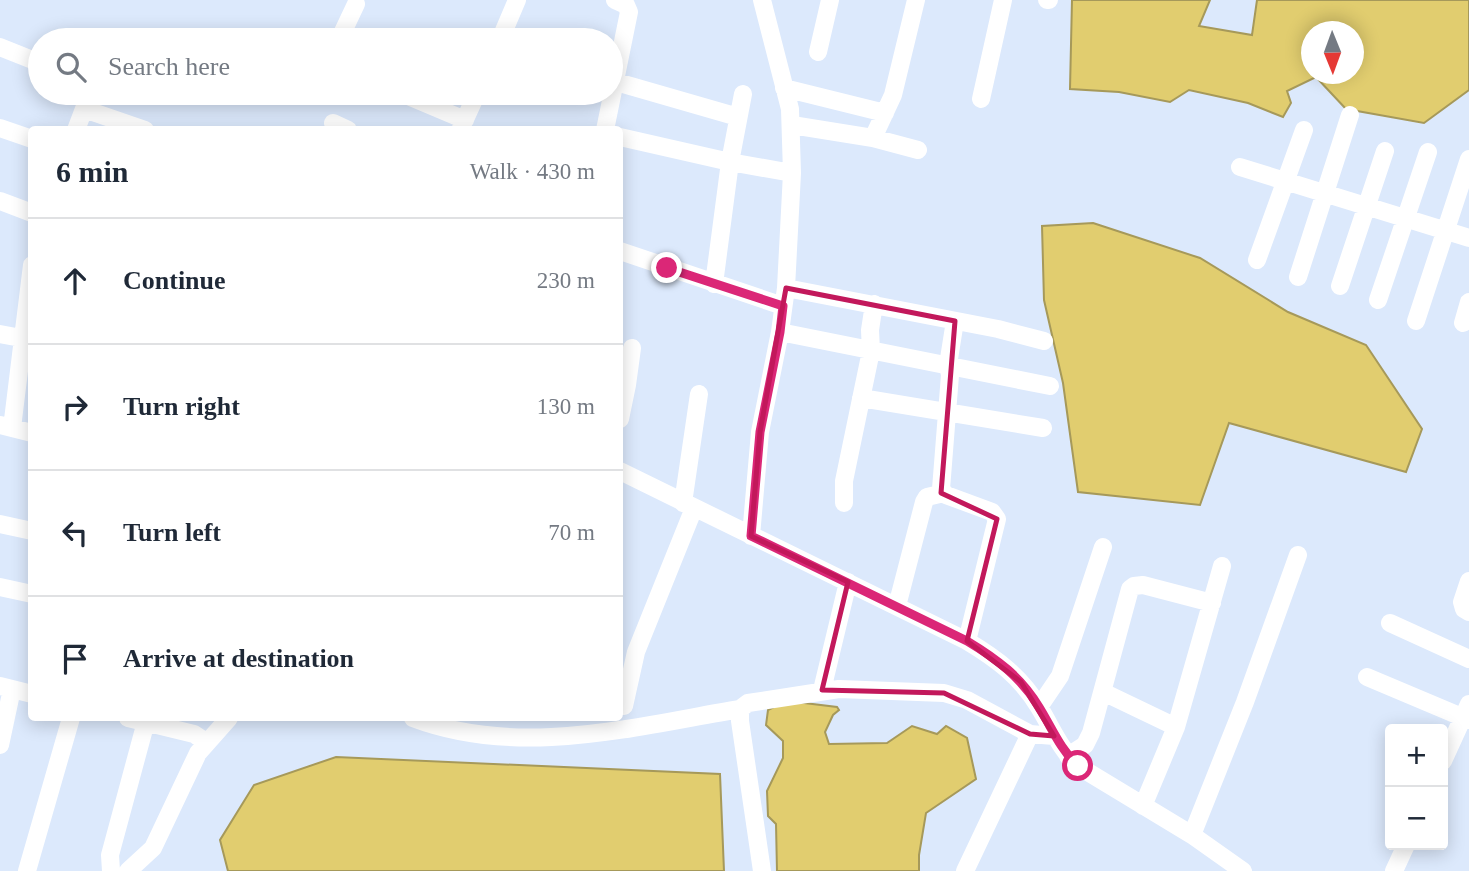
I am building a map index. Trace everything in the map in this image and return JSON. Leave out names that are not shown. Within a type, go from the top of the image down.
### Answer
[{"type":"street","points":[[505,28],[517,0]]},
{"type":"street","points":[[615,0],[626,5],[629,12],[623,38]]},
{"type":"street","points":[[751,536],[760,432],[786,288],[792,173],[792,125],[762,0]]},
{"type":"street","points":[[818,52],[830,0]]},
{"type":"street","points":[[873,138],[900,75],[916,0]]},
{"type":"street","points":[[981,99],[1003,0]]},
{"type":"street","points":[[345,28],[356,4]]},
{"type":"street","points":[[0,47],[28,58]]},
{"type":"street","points":[[623,84],[738,117]]},
{"type":"street","points":[[784,88],[885,113]]},
{"type":"street","points":[[714,284],[730,162],[743,94]]},
{"type":"street","points":[[78,126],[85,105]]},
{"type":"street","points":[[95,105],[137,126]]},
{"type":"street","points":[[424,105],[463,125],[472,105]]},
{"type":"street","points":[[606,126],[609,105]]},
{"type":"street","points":[[1297,277],[1350,115]]},
{"type":"street","points":[[792,125],[873,138],[918,149]]},
{"type":"street","points":[[0,128],[28,138]]},
{"type":"street","points":[[1257,260],[1304,130]]},
{"type":"street","points":[[623,138],[792,173]]},
{"type":"street","points":[[1340,285],[1385,151]]},
{"type":"street","points":[[1378,300],[1428,152]]},
{"type":"street","points":[[1416,321],[1469,159]]},
{"type":"street","points":[[1240,167],[1469,238]]},
{"type":"street","points":[[0,201],[28,212]]},
{"type":"street","points":[[623,255],[783,306]]},
{"type":"street","points":[[786,288],[998,329],[1044,341]]},
{"type":"street","points":[[1463,323],[1469,302]]},
{"type":"street","points":[[844,503],[844,481],[871,351],[870,330],[874,304]]},
{"type":"street","points":[[944,493],[941,482],[950,375],[948,365],[955,321]]},
{"type":"street","points":[[780,332],[1050,386]]},
{"type":"street","points":[[0,334],[27,339],[6,427],[28,432]]},
{"type":"street","points":[[623,404],[632,348]]},
{"type":"street","points":[[624,706],[636,652],[688,506],[699,394]]},
{"type":"street","points":[[861,398],[1043,428]]},
{"type":"street","points":[[623,473],[967,641],[1007,667],[1039,707],[1054,736],[1078,766],[1192,835],[1225,866],[1243,871]]},
{"type":"street","points":[[897,606],[927,497],[944,493],[992,512],[997,519],[967,641]]},
{"type":"street","points":[[0,524],[28,530]]},
{"type":"street","points":[[1039,707],[1059,676],[1103,547]]},
{"type":"street","points":[[1192,835],[1245,702],[1298,555]]},
{"type":"street","points":[[1143,806],[1177,727],[1222,566]]},
{"type":"street","points":[[1469,581],[1462,602],[1464,609],[1469,612]]},
{"type":"street","points":[[822,690],[848,582]]},
{"type":"street","points":[[1068,756],[1085,745],[1091,733],[1127,594],[1134,586],[1143,585],[1212,603]]},
{"type":"street","points":[[0,587],[28,593]]},
{"type":"street","points":[[1390,623],[1469,659]]},
{"type":"street","points":[[1367,677],[1467,714],[1448,751]]},
{"type":"street","points":[[0,745],[6,687],[28,693]]},
{"type":"street","points":[[423,721],[461,733],[538,738],[589,734],[740,709],[748,703],[822,690],[863,688],[956,695],[1030,733],[1054,736]]},
{"type":"street","points":[[1103,692],[1177,727]]},
{"type":"street","points":[[740,709],[762,871]]},
{"type":"street","points":[[27,871],[70,721]]},
{"type":"street","points":[[111,871],[110,855],[147,721]]},
{"type":"street","points":[[150,721],[194,734],[206,742]]},
{"type":"street","points":[[128,871],[149,864],[153,848],[188,769],[206,742],[226,721]]},
{"type":"street","points":[[965,871],[1030,733]]},
{"type":"street","points":[[1394,871],[1404,850]]},
{"type":"highlighted area","points":[[786,288],[955,321],[941,493],[997,519],[967,641],[1021,682],[1054,736],[1030,734],[944,693],[822,690],[848,582],[751,536],[760,432]]},
{"type":"shaded area","points":[[1072,0],[1210,0],[1199,26],[1252,35],[1257,0],[1469,0],[1469,90],[1424,123],[1346,109],[1323,84],[1364,84],[1364,21],[1301,21],[1302,84],[1287,91],[1291,103],[1283,117],[1248,103],[1189,90],[1170,102],[1119,92],[1070,89]]},
{"type":"shaded area","points":[[1093,223],[1200,258],[1288,312],[1366,345],[1422,429],[1406,472],[1229,423],[1200,505],[1078,492],[1063,383],[1044,300],[1042,226]]},
{"type":"shaded area","points":[[796,702],[837,707],[839,710],[833,715],[825,732],[829,744],[887,743],[912,726],[937,734],[946,726],[967,738],[976,779],[926,813],[919,871],[777,871],[776,824],[768,816],[767,791],[783,758],[783,741],[766,725],[768,710],[780,704]]},
{"type":"shaded area","points":[[336,757],[720,774],[724,871],[228,871],[220,840],[254,785]]},
{"type":"route","points":[[667,268],[783,306],[760,432],[751,536],[989,654],[1021,682],[1039,707],[1054,736],[1078,766]]}]
